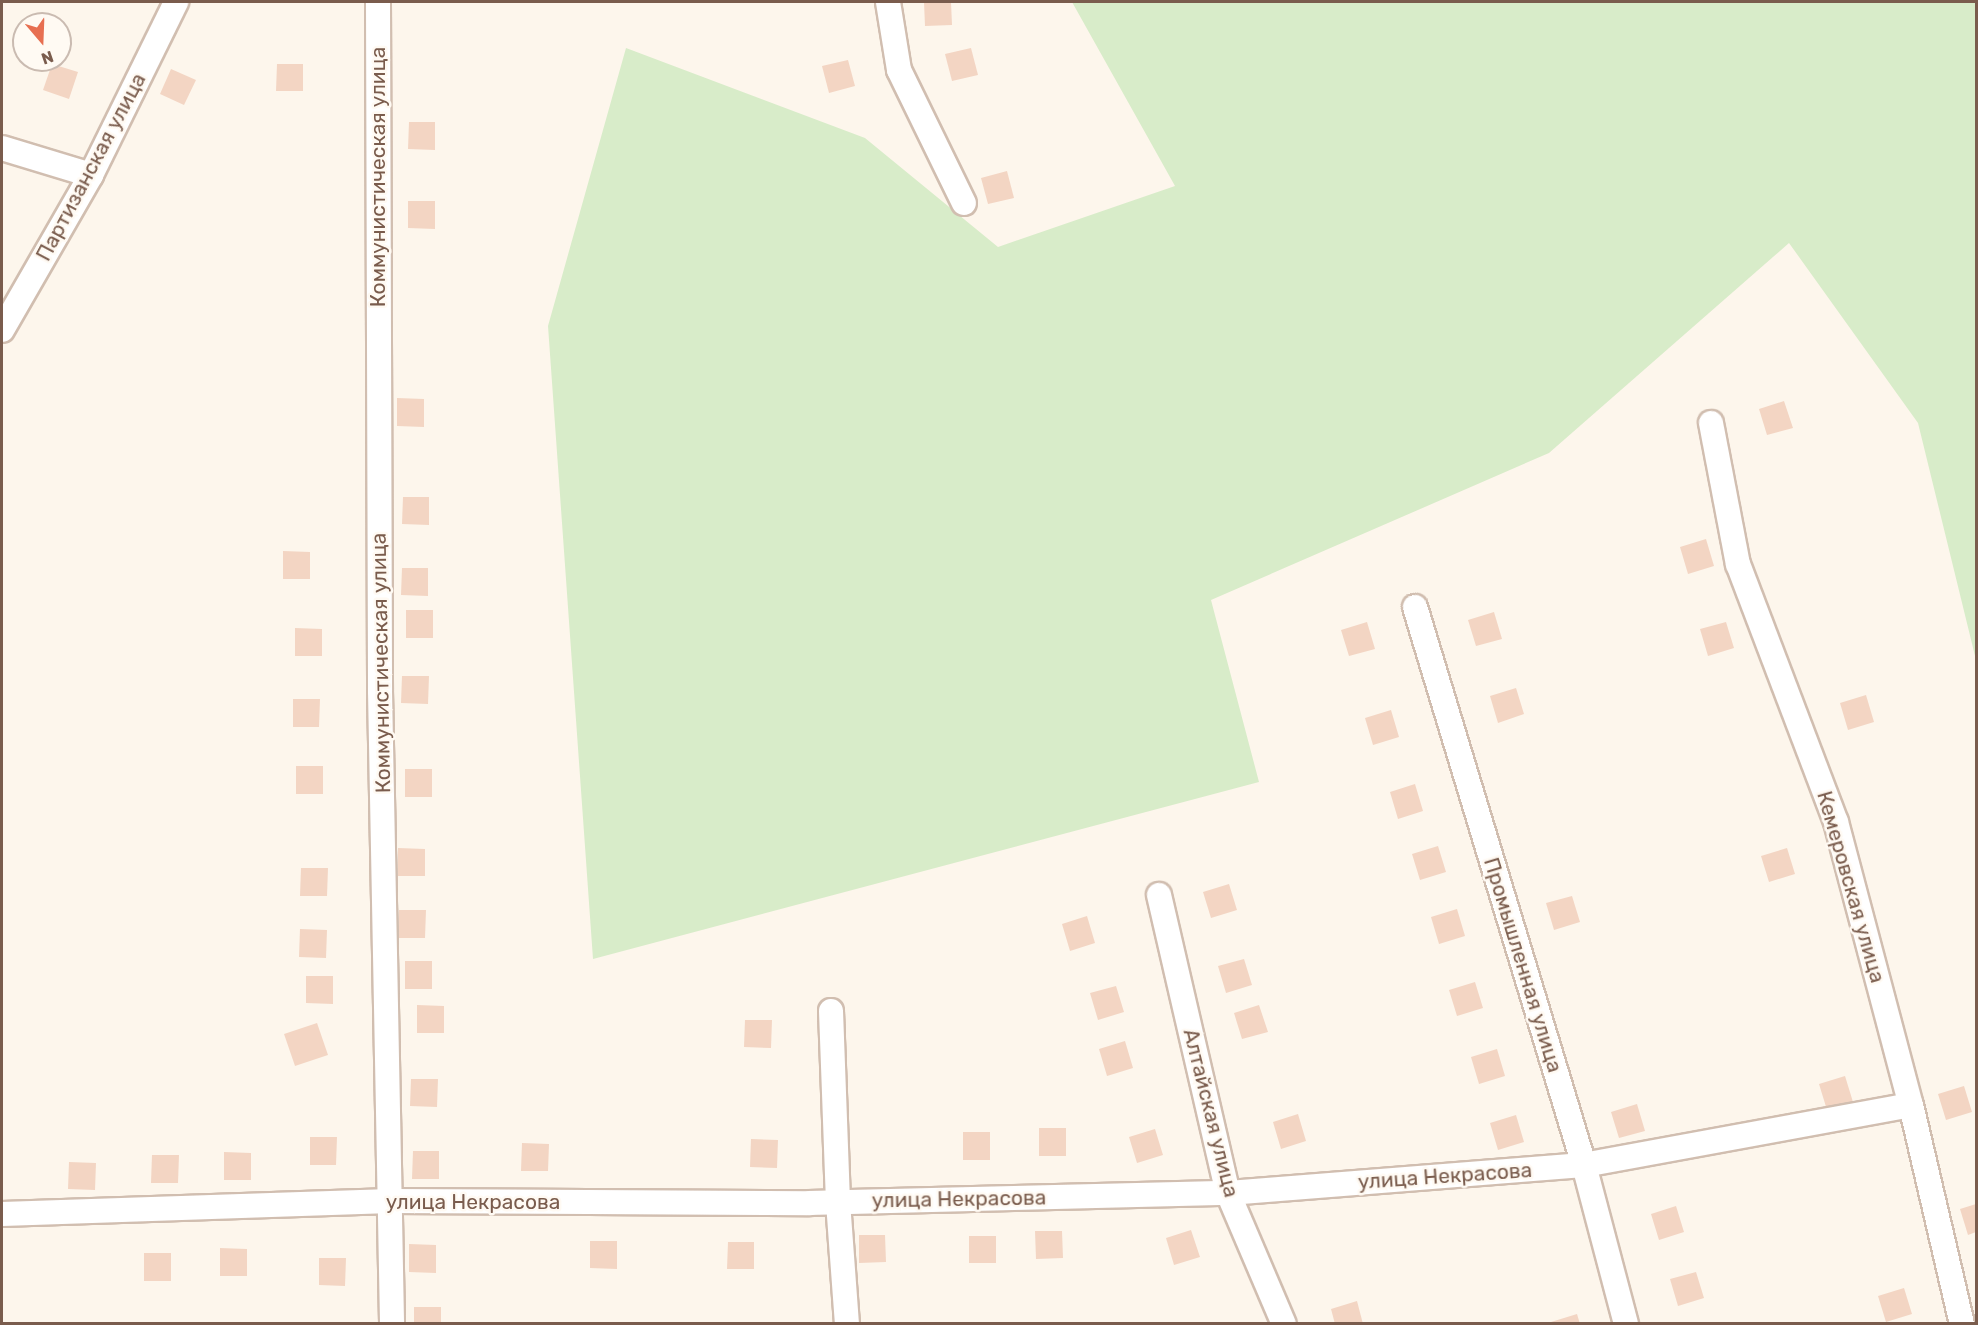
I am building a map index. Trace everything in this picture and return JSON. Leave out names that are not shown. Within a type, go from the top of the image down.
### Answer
[{"type":"street","name":"Партизанская улица","points":[[2,330],[91,175],[176,2]]},
{"type":"street","name":"Коммунистическая улица","points":[[378,2],[380,690],[392,1323]]},
{"type":"street","points":[[888,2],[899,70],[964,203]]},
{"type":"street","points":[[2,148],[91,175]]},
{"type":"street","name":"Кемеровская улица","points":[[1711,423],[1738,564],[1836,822],[1911,1105],[1962,1323]]},
{"type":"street","name":"Промышленная улица","points":[[1414,607],[1584,1165],[1626,1323]]},
{"type":"street","name":"Алтайская улица","points":[[1159,895],[1228,1192],[1284,1323]]},
{"type":"street","points":[[831,1011],[838,1202],[847,1323]]},
{"type":"street","name":"улица Некрасова","points":[[2,1214],[391,1201],[838,1202],[1228,1192],[1584,1165],[1911,1105]]},
{"type":"green space","points":[[1072,2],[1976,2],[1976,660],[1918,423],[1789,243],[1549,453],[1211,600],[1259,782],[593,959],[548,326],[626,48],[865,138],[998,247],[1175,186]]},
{"type":"building","points":[[924,2],[951,2],[952,25],[925,26]]},
{"type":"building","points":[[971,48],[978,75],[952,81],[945,54]]},
{"type":"building","points":[[848,60],[855,86],[829,93],[822,66]]},
{"type":"building","points":[[277,64],[303,64],[303,91],[276,91]]},
{"type":"building","points":[[171,69],[196,80],[184,105],[160,94]]},
{"type":"building","points":[[72,70],[78,72],[69,99],[43,90],[49,72],[72,72]]},
{"type":"building","points":[[409,122],[435,122],[435,150],[408,149]]},
{"type":"building","points":[[1007,171],[1014,198],[988,204],[981,178]]},
{"type":"building","points":[[408,201],[435,201],[435,229],[408,228]]},
{"type":"building","points":[[397,398],[424,399],[424,427],[397,426]]},
{"type":"building","points":[[1784,401],[1793,428],[1767,435],[1759,409]]},
{"type":"building","points":[[403,497],[429,497],[429,525],[402,524]]},
{"type":"building","points":[[1706,539],[1714,566],[1688,574],[1680,547]]},
{"type":"building","points":[[283,551],[310,552],[310,579],[283,579]]},
{"type":"building","points":[[402,568],[428,568],[428,596],[401,595]]},
{"type":"building","points":[[406,610],[433,610],[433,638],[406,638]]},
{"type":"building","points":[[1494,612],[1502,639],[1476,646],[1468,620]]},
{"type":"building","points":[[1367,622],[1375,649],[1349,656],[1341,630]]},
{"type":"building","points":[[1726,622],[1734,648],[1708,656],[1700,629]]},
{"type":"building","points":[[295,628],[322,629],[322,656],[295,656]]},
{"type":"building","points":[[402,676],[429,676],[428,704],[401,703]]},
{"type":"building","points":[[1516,688],[1524,714],[1498,723],[1490,696]]},
{"type":"building","points":[[1866,695],[1874,722],[1848,730],[1840,703]]},
{"type":"building","points":[[293,699],[320,699],[319,727],[293,727]]},
{"type":"building","points":[[1391,710],[1399,737],[1373,745],[1365,718]]},
{"type":"building","points":[[296,766],[323,766],[323,794],[296,794]]},
{"type":"building","points":[[405,769],[432,769],[432,797],[405,797]]},
{"type":"building","points":[[1415,784],[1423,811],[1398,819],[1390,792]]},
{"type":"building","points":[[1438,846],[1446,872],[1420,880],[1412,854]]},
{"type":"building","points":[[398,848],[425,849],[425,876],[398,876]]},
{"type":"building","points":[[1787,848],[1795,874],[1769,882],[1761,856]]},
{"type":"building","points":[[301,868],[328,868],[327,896],[300,896]]},
{"type":"building","points":[[1229,884],[1237,910],[1211,918],[1203,892]]},
{"type":"building","points":[[1572,896],[1580,922],[1554,930],[1546,903]]},
{"type":"building","points":[[1457,909],[1465,936],[1439,944],[1431,917]]},
{"type":"building","points":[[399,910],[426,910],[425,938],[398,938]]},
{"type":"building","points":[[1087,916],[1095,943],[1070,951],[1062,924]]},
{"type":"building","points":[[300,929],[327,930],[326,958],[299,957]]},
{"type":"building","points":[[1244,959],[1252,985],[1226,993],[1218,966]]},
{"type":"building","points":[[405,961],[432,961],[432,989],[405,989]]},
{"type":"building","points":[[306,976],[333,976],[333,1004],[306,1003]]},
{"type":"building","points":[[1475,982],[1483,1008],[1457,1016],[1449,990]]},
{"type":"building","points":[[1116,986],[1124,1012],[1098,1020],[1090,993]]},
{"type":"building","points":[[417,1005],[444,1006],[444,1033],[417,1033]]},
{"type":"building","points":[[1259,1005],[1268,1032],[1242,1039],[1234,1013]]},
{"type":"building","points":[[745,1020],[772,1020],[771,1048],[744,1047]]},
{"type":"building","points":[[317,1023],[328,1055],[295,1066],[284,1034]]},
{"type":"building","points":[[1125,1041],[1133,1068],[1107,1076],[1099,1049]]},
{"type":"building","points":[[1497,1049],[1505,1076],[1479,1084],[1471,1057]]},
{"type":"building","points":[[1845,1076],[1853,1102],[1827,1110],[1819,1084]]},
{"type":"building","points":[[411,1079],[438,1079],[437,1107],[410,1106]]},
{"type":"building","points":[[1964,1086],[1972,1112],[1946,1120],[1938,1094]]},
{"type":"building","points":[[1637,1104],[1645,1131],[1619,1138],[1611,1112]]},
{"type":"building","points":[[1298,1114],[1306,1141],[1281,1149],[1273,1122]]},
{"type":"building","points":[[1516,1115],[1524,1142],[1498,1150],[1490,1123]]},
{"type":"building","points":[[1039,1128],[1066,1128],[1066,1156],[1039,1156]]},
{"type":"building","points":[[1155,1129],[1163,1155],[1137,1163],[1129,1137]]},
{"type":"building","points":[[963,1132],[990,1132],[990,1160],[963,1160]]},
{"type":"building","points":[[310,1137],[337,1137],[336,1165],[310,1165]]},
{"type":"building","points":[[751,1139],[778,1140],[777,1168],[750,1167]]},
{"type":"building","points":[[522,1143],[549,1144],[548,1171],[521,1171]]},
{"type":"building","points":[[413,1151],[439,1151],[439,1179],[412,1179]]},
{"type":"building","points":[[224,1152],[251,1153],[251,1180],[224,1180]]},
{"type":"building","points":[[152,1155],[179,1155],[178,1183],[151,1183]]},
{"type":"building","points":[[69,1162],[96,1163],[95,1190],[68,1189]]},
{"type":"building","points":[[1976,1204],[1976,1232],[1968,1235],[1960,1209]]},
{"type":"building","points":[[1676,1206],[1684,1232],[1659,1240],[1651,1214]]},
{"type":"building","points":[[1191,1230],[1200,1257],[1174,1265],[1166,1238]]},
{"type":"building","points":[[1035,1231],[1062,1231],[1063,1258],[1036,1259]]},
{"type":"building","points":[[859,1235],[885,1235],[886,1262],[859,1263]]},
{"type":"building","points":[[969,1236],[996,1236],[996,1263],[969,1263]]},
{"type":"building","points":[[590,1241],[617,1241],[617,1269],[590,1268]]},
{"type":"building","points":[[728,1242],[754,1242],[754,1269],[727,1269]]},
{"type":"building","points":[[409,1244],[436,1245],[436,1273],[409,1272]]},
{"type":"building","points":[[220,1248],[247,1249],[247,1276],[220,1276]]},
{"type":"building","points":[[144,1253],[171,1253],[171,1281],[144,1281]]},
{"type":"building","points":[[319,1258],[346,1258],[345,1286],[319,1285]]},
{"type":"building","points":[[1696,1272],[1704,1298],[1678,1306],[1670,1279]]},
{"type":"building","points":[[1904,1288],[1912,1314],[1886,1322],[1878,1296]]},
{"type":"building","points":[[1357,1301],[1363,1324],[1335,1324],[1331,1309]]},
{"type":"building","points":[[414,1307],[441,1307],[441,1324],[414,1324]]},
{"type":"building","points":[[1577,1314],[1580,1324],[1552,1324],[1551,1322]]}]
